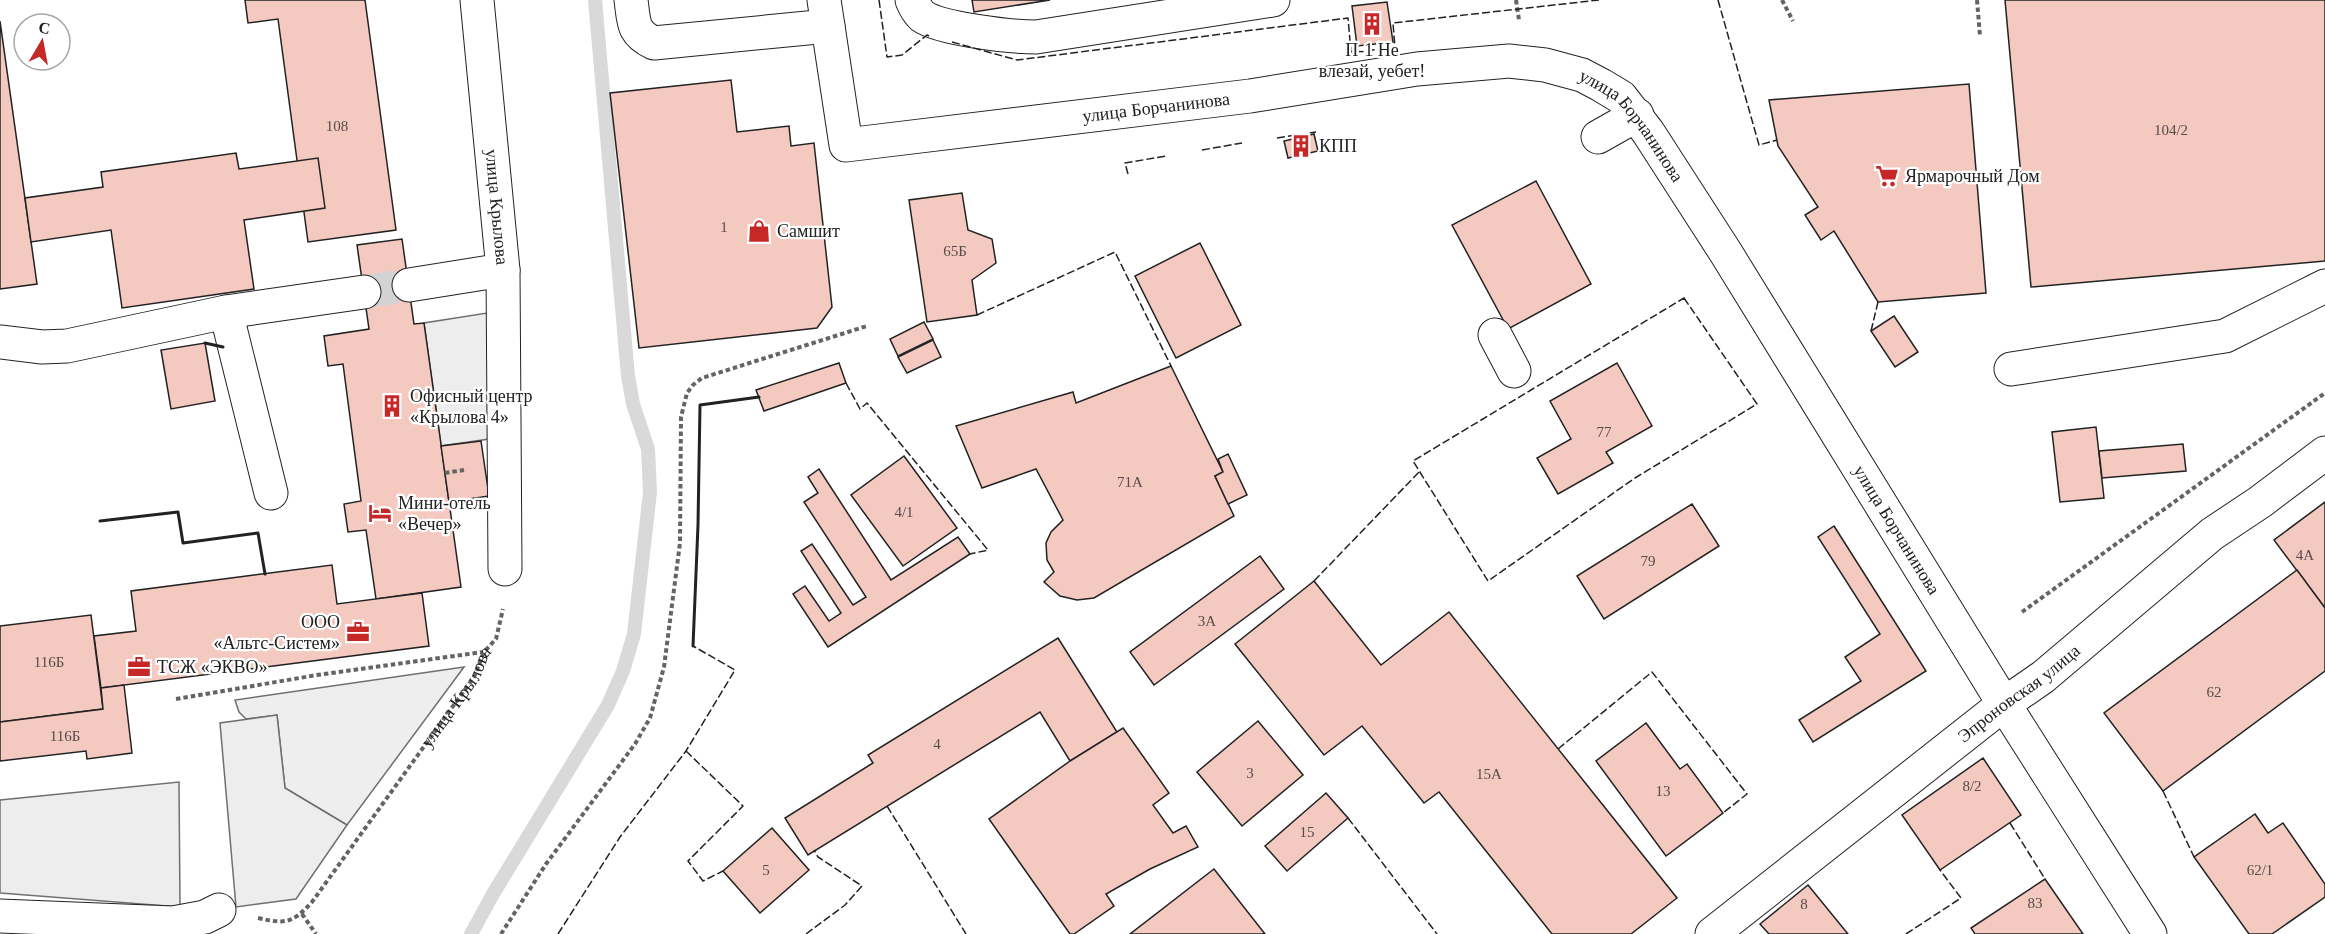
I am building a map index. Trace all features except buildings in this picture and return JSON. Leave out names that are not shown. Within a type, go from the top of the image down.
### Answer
[{"type":"street","name":"улица Крылова","points":[[477,0],[503,270],[505,569]]},
{"type":"street","points":[[631,0],[635,28],[643,38],[654,43],[826,13]]},
{"type":"street","points":[[912,0],[921,15],[936,22],[1015,37],[1036,37],[1273,0]]},
{"type":"street","name":"улица Борчанинова","points":[[826,13],[846,145],[1250,96],[1417,69],[1509,61],[1545,64],[1582,75],[1621,97],[1637,115],[1726,253],[2004,704],[2150,934]]},
{"type":"street","points":[[1598,137],[1637,115]]},
{"type":"street","points":[[409,285],[503,270]]},
{"type":"street","points":[[2011,369],[2224,336],[2325,286]]},
{"type":"street","points":[[0,342],[26,346],[67,345],[226,312],[364,292]]},
{"type":"street","points":[[226,312],[272,493]]},
{"type":"street","points":[[1495,335],[1514,371]]},
{"type":"street","name":"Эпроновская улица","points":[[1712,934],[2004,704],[2043,677],[2212,534],[2260,502],[2325,453]]},
{"type":"street","points":[[0,916],[173,923],[205,917],[219,910]]},
{"type":"path","points":[[1516,0],[1519,21]]},
{"type":"path","points":[[1782,0],[1793,21]]},
{"type":"path","points":[[1977,0],[1980,36]]},
{"type":"path","points":[[501,934],[546,864],[635,744],[650,718],[658,697],[674,604],[680,543],[680,428],[687,393],[702,378],[867,326]]},
{"type":"path","points":[[2022,612],[2325,393]]},
{"type":"path","name":"улица Крылова","points":[[302,914],[474,677],[484,652],[496,639],[504,601],[505,569]]},
{"type":"path","points":[[176,699],[317,675],[484,652]]},
{"type":"path","points":[[219,910],[280,923],[291,921],[302,914],[316,934]]},
{"type":"shaded area","points":[[487,313],[496,438],[441,446],[424,323]]},
{"type":"shaded area","points":[[464,667],[347,825],[285,788],[277,715],[246,719],[239,712],[235,700]]},
{"type":"shaded area","points":[[277,715],[285,788],[347,825],[296,899],[236,907],[220,723]]},
{"type":"shaded area","points":[[179,782],[180,907],[0,893],[0,800]]},
{"type":"waterway","points":[[471,934],[608,705],[623,671],[634,634],[650,492],[648,449],[633,404],[628,376],[595,0]]},
{"type":"tunnel","points":[[364,292],[409,285]]},
{"type":"fence","points":[[879,0],[887,57],[902,55],[927,35],[929,36]]},
{"type":"fence","points":[[952,42],[1017,60],[1348,18],[1351,52],[1395,48],[1393,23],[1599,0]]},
{"type":"fence","points":[[1718,0],[1759,145],[1777,140]]},
{"type":"fence","points":[[1277,138],[1316,132]]},
{"type":"fence","points":[[1202,150],[1242,143]]},
{"type":"fence","points":[[1128,174],[1125,163],[1166,156]]},
{"type":"fence","points":[[977,315],[1115,252],[1171,366]]},
{"type":"fence","points":[[1684,298],[1757,404],[1635,478],[1488,581],[1413,461],[1684,298]]},
{"type":"fence","points":[[1871,331],[1878,302]]},
{"type":"fence","points":[[846,383],[860,409],[867,403],[988,550],[970,554]]},
{"type":"fence","points":[[1314,581],[1420,471]]},
{"type":"fence","points":[[558,934],[620,837],[686,751],[735,670],[693,646]]},
{"type":"fence","points":[[1558,749],[1652,672],[1747,794],[1723,813]]},
{"type":"fence","points":[[686,751],[743,806],[688,861],[703,881],[723,871]]},
{"type":"fence","points":[[2163,791],[2194,857]]},
{"type":"fence","points":[[887,806],[966,934]]},
{"type":"fence","points":[[1348,818],[1437,934]]},
{"type":"fence","points":[[2010,823],[2045,879]]},
{"type":"fence","points":[[806,934],[845,905],[862,886],[818,857],[814,850]]},
{"type":"fence","points":[[1906,934],[1961,898],[1940,870]]},
{"type":"wall","points":[[205,343],[223,347]]},
{"type":"wall","points":[[693,646],[700,405],[759,397]]},
{"type":"wall","points":[[100,521],[178,512],[183,543],[258,533],[265,574]]},
{"type":"place","name":"П-1 Не влезай, уебет!","points":[[1372,24]]},
{"type":"place","name":"КПП","points":[[1301,146]]},
{"type":"place","name":"Ярмарочный Дом","points":[[1887,176]]},
{"type":"place","name":"Самшит","points":[[759,231]]},
{"type":"place","name":"Офисный центр «Крылова 4»","points":[[392,406]]},
{"type":"place","name":"Мини-отель «Вечер»","points":[[380,513]]},
{"type":"place","name":"ООО «Альтс-Систем»","points":[[358,632]]},
{"type":"place","name":"ТСЖ «ЭКВО»","points":[[139,667]]}]
